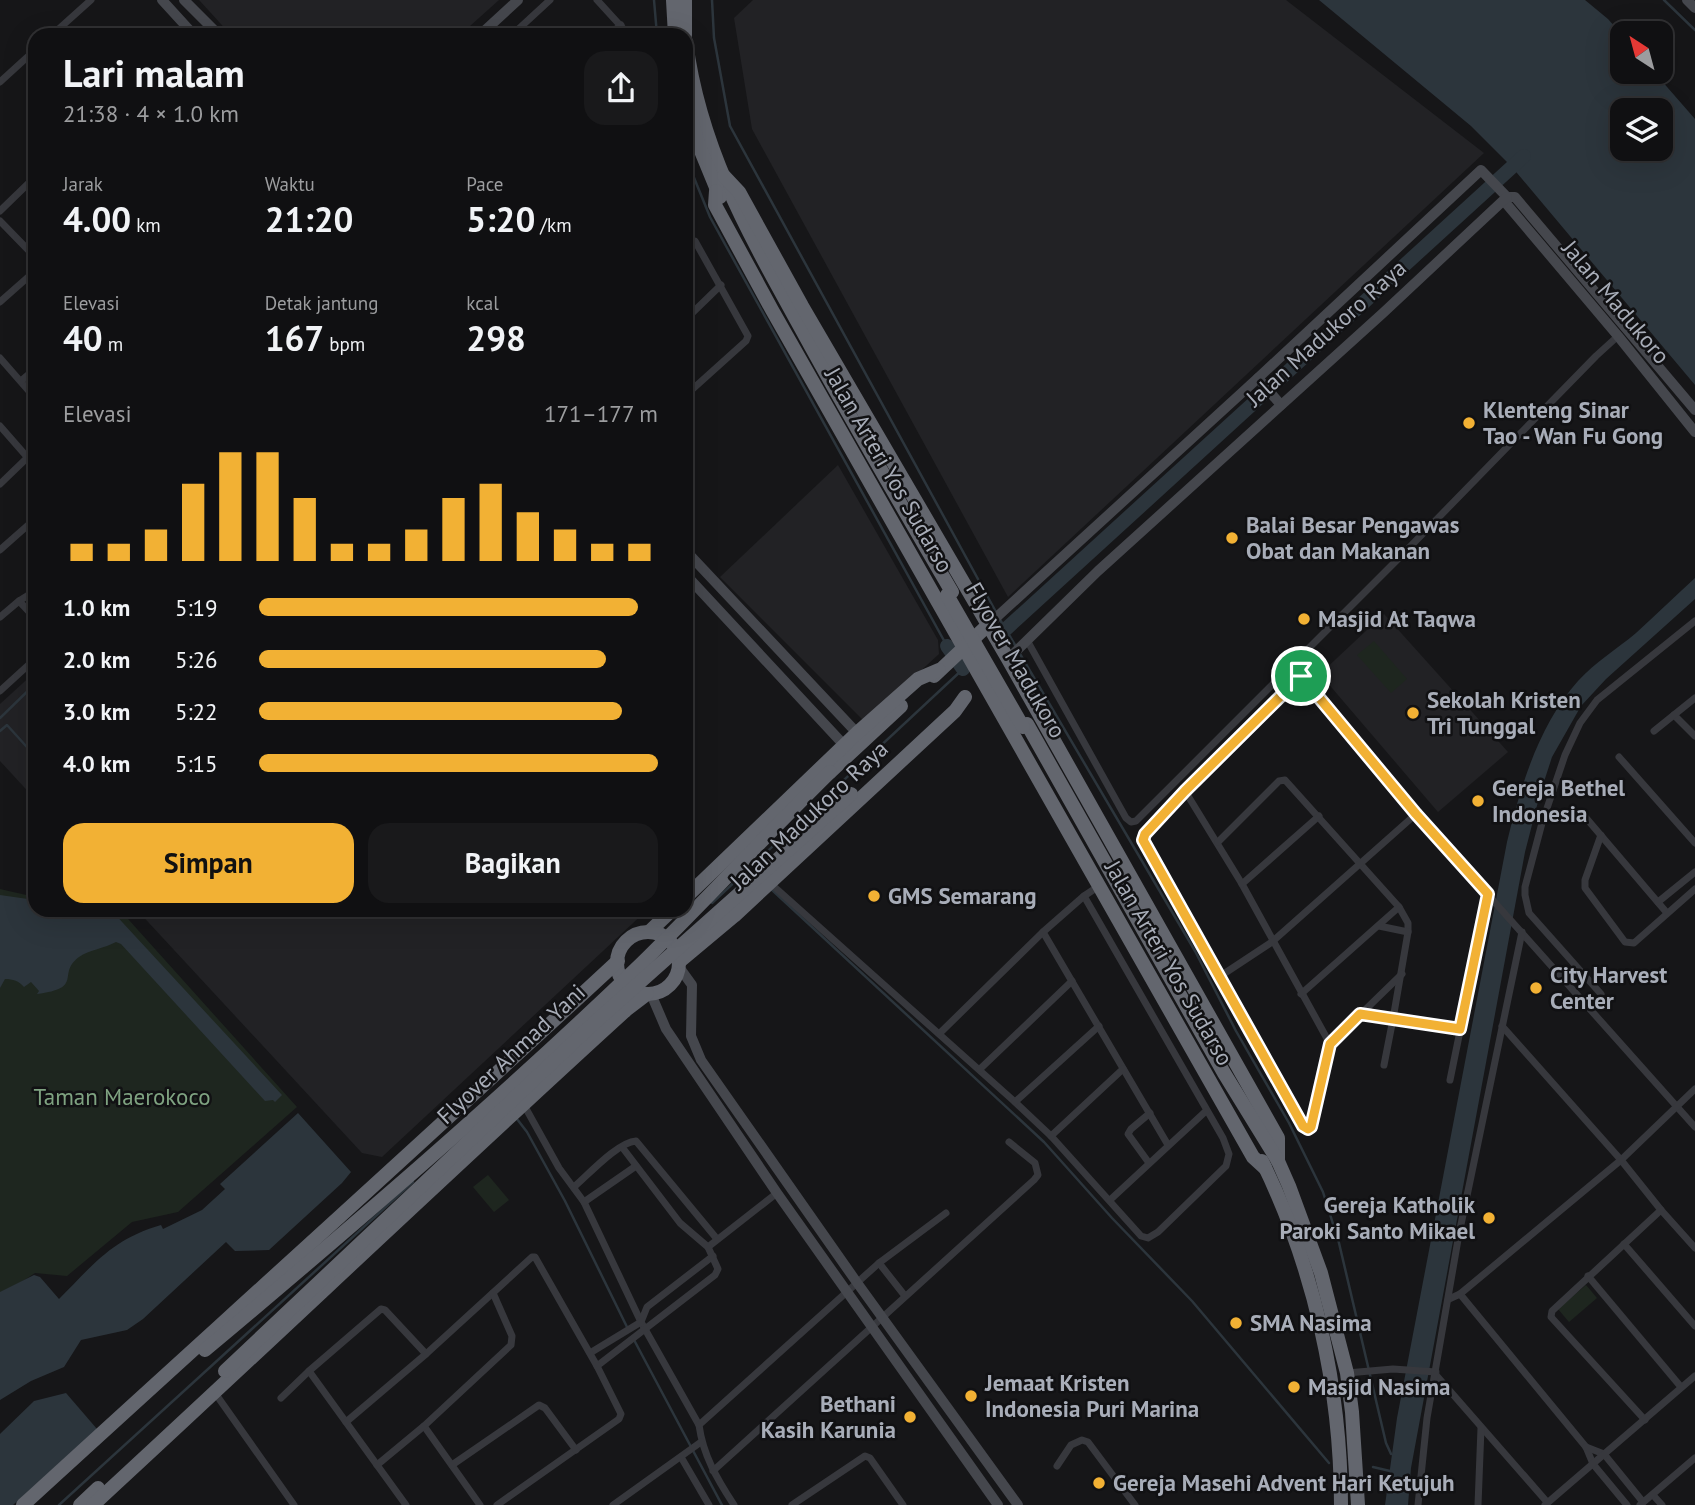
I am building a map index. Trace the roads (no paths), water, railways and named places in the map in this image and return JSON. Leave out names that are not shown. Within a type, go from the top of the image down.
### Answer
[{"type":"highway","points":[[673,0],[675,28]]},
{"type":"highway","points":[[685,0],[685,28]]},
{"type":"highway","points":[[693,85],[713,153],[724,176],[739,192],[802,306],[992,621],[1278,1138],[1272,1165],[1297,1243],[1327,1357],[1335,1414],[1341,1505]]},
{"type":"highway","points":[[693,126],[716,191]]},
{"type":"highway","name":"Flyover Madukoro","points":[[724,176],[741,219],[949,594]]},
{"type":"highway","name":"Flyover Madukoro","points":[[716,191],[737,221],[850,427],[1025,725],[1272,1165]]},
{"type":"highway","name":"Jalan Arteri Yos Sudarso","points":[[716,191],[715,205],[759,286],[1253,1157],[1272,1165]]},
{"type":"highway","name":"Jalan Madukoro Raya","points":[[830,772],[992,621]]},
{"type":"highway","name":"Jalan Madukoro Raya","points":[[850,794],[1012,656]]},
{"type":"highway","name":"Jalan Madukoro Raya","points":[[693,890],[857,733],[918,679],[942,668]]},
{"type":"highway","name":"Jalan Madukoro Raya","points":[[679,961],[765,887],[955,711],[965,696]]},
{"type":"highway","name":"Flyover Ahmad Yani","points":[[693,913],[830,772]]},
{"type":"highway","name":"Flyover Ahmad Yani","points":[[80,1505],[593,1024],[850,794]]},
{"type":"highway","points":[[649,932],[665,917]]},
{"type":"highway","name":"Flyover Ahmad Yani","points":[[35,1505],[205,1350],[393,1192],[520,1077],[688,917]]},
{"type":"highway","points":[[93,1505],[321,1293],[407,1207],[508,1119],[521,1104],[644,993],[661,991],[670,985],[679,961],[667,938],[649,932],[629,939],[619,953],[618,961],[621,977],[644,993]]},
{"type":"highway","points":[[23,1505],[280,1270],[385,1184],[503,1078],[618,961]]},
{"type":"highway","points":[[503,1078],[521,1104]]},
{"type":"highway","points":[[1272,1165],[1321,1273],[1352,1372],[1358,1505]]},
{"type":"highway","points":[[385,1184],[407,1207]]},
{"type":"street","points":[[60,28],[91,0]]},
{"type":"street","points":[[162,0],[188,28]]},
{"type":"street","points":[[184,0],[212,28]]},
{"type":"street","points":[[488,28],[518,0]]},
{"type":"street","points":[[520,28],[550,0]]},
{"type":"street","points":[[597,0],[623,28]]},
{"type":"street","points":[[1686,0],[1695,8]]},
{"type":"street","points":[[617,28],[621,25]]},
{"type":"street","points":[[0,82],[28,56]]},
{"type":"street","name":"Jalan Madukoro Raya","points":[[992,621],[1260,380],[1482,170],[1485,173],[1505,197],[1279,401],[1012,656]]},
{"type":"street","points":[[0,211],[28,184]]},
{"type":"street","points":[[1505,197],[1515,197],[1623,333],[1695,410]]},
{"type":"street","points":[[0,221],[28,250]]},
{"type":"street","points":[[693,241],[722,285],[747,331],[748,339],[693,390]]},
{"type":"street","points":[[0,302],[28,277]]},
{"type":"street","points":[[693,312],[722,285]]},
{"type":"street","points":[[1027,643],[1126,818],[1133,822],[1138,820],[1596,355],[1623,333]]},
{"type":"street","name":"Jalan Madukoro","points":[[1623,333],[1695,432]]},
{"type":"street","points":[[0,358],[28,390]]},
{"type":"street","points":[[21,381],[28,375]]},
{"type":"street","points":[[1260,380],[1279,401]]},
{"type":"street","points":[[0,426],[28,457],[0,484]]},
{"type":"street","points":[[0,550],[28,525]]},
{"type":"street","points":[[693,558],[857,733]]},
{"type":"street","points":[[693,583],[844,745]]},
{"type":"street","points":[[0,617],[28,595]]},
{"type":"street","points":[[19,600],[28,610]]},
{"type":"street","points":[[1601,994],[1529,913],[1525,887],[1542,823],[1565,755],[1580,723],[1597,700],[1695,621]]},
{"type":"street","points":[[0,691],[28,665]]},
{"type":"street","points":[[1293,665],[1416,814],[1695,1127]]},
{"type":"street","points":[[1301,676],[1185,791],[1145,834],[1143,840],[1303,1126],[1308,1129],[1311,1127],[1330,1044],[1402,974]]},
{"type":"street","points":[[1654,731],[1695,698]]},
{"type":"street","points":[[1674,715],[1695,736]]},
{"type":"street","points":[[1619,757],[1695,843]]},
{"type":"street","points":[[1217,842],[1282,780],[1286,781],[1399,907],[1408,923],[1408,932],[1384,1065]]},
{"type":"street","points":[[1185,791],[1242,884],[1330,1044]]},
{"type":"street","points":[[1581,812],[1667,913]]},
{"type":"street","points":[[1219,977],[1272,942],[1416,814]]},
{"type":"street","points":[[1242,884],[1319,816]]},
{"type":"street","points":[[1601,835],[1585,880],[1585,888],[1626,942],[1634,943],[1695,889]]},
{"type":"street","points":[[1658,902],[1695,872]]},
{"type":"street","points":[[940,1033],[1043,933],[1099,886]]},
{"type":"street","points":[[765,887],[980,1069],[1051,1136],[1141,1236],[1148,1238],[1155,1235],[1228,1163],[1228,1147],[1084,896]]},
{"type":"street","points":[[1450,1080],[1491,897]]},
{"type":"street","points":[[1301,994],[1399,907]]},
{"type":"street","points":[[1378,926],[1408,932]]},
{"type":"street","points":[[1418,1505],[1427,1418],[1459,1234],[1522,932]]},
{"type":"street","points":[[1043,933],[1168,1145]]},
{"type":"street","points":[[679,961],[692,985],[691,1032],[694,1048],[858,1284],[1018,1505]]},
{"type":"street","points":[[980,1069],[1072,981]]},
{"type":"street","points":[[644,993],[777,1194],[998,1505]]},
{"type":"street","points":[[1360,1014],[1460,1029]]},
{"type":"street","points":[[1016,1102],[1099,1026]]},
{"type":"street","points":[[1502,1026],[1695,1248]]},
{"type":"street","points":[[1051,1136],[1124,1069]]},
{"type":"street","points":[[1448,1299],[1460,1294],[1621,1160],[1695,1089]]},
{"type":"street","points":[[521,1104],[559,1168],[584,1202],[640,1322],[699,1425],[701,1442],[713,1471],[734,1505]]},
{"type":"street","points":[[1110,1200],[1206,1111]]},
{"type":"street","points":[[1149,1163],[1128,1134],[1130,1129],[1150,1113]]},
{"type":"street","points":[[574,1187],[622,1147],[636,1141],[717,1239]]},
{"type":"street","points":[[713,1471],[1036,1178],[1038,1170],[1035,1163],[1009,1142]]},
{"type":"street","points":[[597,1366],[715,1275],[717,1266],[708,1247],[680,1223],[622,1147]]},
{"type":"street","points":[[584,1202],[636,1166]]},
{"type":"street","points":[[654,1192],[668,1180]]},
{"type":"street","points":[[708,1247],[777,1194]]},
{"type":"street","points":[[1645,1420],[1551,1317],[1552,1311],[1661,1210]]},
{"type":"street","points":[[699,1425],[879,1263],[946,1213]]},
{"type":"street","points":[[1624,1244],[1695,1326]]},
{"type":"street","points":[[590,1353],[640,1322],[647,1307],[713,1256]]},
{"type":"street","points":[[346,1422],[426,1354],[532,1257],[537,1258],[620,1409],[621,1416],[497,1505]]},
{"type":"street","points":[[879,1263],[905,1296]]},
{"type":"street","points":[[1588,1276],[1681,1387]]},
{"type":"street","points":[[377,1465],[425,1426],[512,1342],[493,1293]]},
{"type":"street","points":[[1460,1294],[1586,1447],[1593,1464],[1627,1505]]},
{"type":"street","points":[[281,1398],[381,1309],[386,1310],[426,1354]]},
{"type":"street","points":[[1352,1372],[1393,1368],[1434,1373],[1546,1504],[1695,1376]]},
{"type":"street","points":[[309,1371],[406,1505]]},
{"type":"street","points":[[913,1382],[924,1374]]},
{"type":"street","points":[[215,1393],[293,1505]]},
{"type":"street","points":[[452,1465],[539,1405],[545,1408],[576,1450]]},
{"type":"street","points":[[425,1426],[480,1505]]},
{"type":"street","points":[[1478,1505],[1481,1428]]},
{"type":"street","points":[[1057,1466],[1071,1445],[1082,1440],[1088,1442],[1135,1505]]},
{"type":"street","points":[[614,1505],[701,1442]]},
{"type":"street","points":[[1586,1447],[1604,1454],[1641,1504],[1692,1460],[1695,1470]]},
{"type":"street","points":[[682,1456],[709,1505]]},
{"type":"street","points":[[792,1505],[865,1456],[870,1458],[901,1502],[892,1505]]},
{"type":"street","points":[[1653,1495],[1662,1505]]},
{"type":"waterway","points":[[654,0],[656,28]]},
{"type":"waterway","points":[[712,0],[714,38],[730,126],[996,612]]},
{"type":"waterway","points":[[1664,0],[1695,30]]},
{"type":"waterway","points":[[1006,629],[1524,156]]},
{"type":"waterway","points":[[693,175],[710,217],[947,646]]},
{"type":"waterway","points":[[999,618],[1015,645]]},
{"type":"waterway","points":[[947,646],[963,669]]},
{"type":"waterway","points":[[1020,654],[1195,951],[1236,1031],[1289,1123],[1323,1192],[1339,1243],[1386,1443],[1391,1454]]},
{"type":"waterway","points":[[712,903],[963,669]]},
{"type":"waterway","points":[[0,718],[28,691]]},
{"type":"waterway","points":[[0,731],[7,725],[28,748]]},
{"type":"waterway","points":[[771,889],[1044,1142],[1192,1301],[1329,1463]]},
{"type":"waterway","points":[[517,1119],[565,1201],[628,1329]]},
{"type":"waterway","points":[[59,1505],[413,1182]]},
{"type":"waterway","points":[[633,1338],[722,1505]]},
{"type":"waterway","points":[[1373,1467],[1390,1471]]},
{"type":"place","name":"Klenteng Sinar Tao - Wan Fu Gong","points":[[1469,423]]},
{"type":"place","name":"Balai Besar Pengawas Obat dan Makanan","points":[[1232,538]]},
{"type":"place","name":"Masjid At Taqwa","points":[[1304,619]]},
{"type":"place","name":"Sekolah Kristen Tri Tunggal","points":[[1413,713]]},
{"type":"place","name":"Gereja Bethel Indonesia","points":[[1478,801]]},
{"type":"place","name":"GMS Semarang","points":[[874,896]]},
{"type":"place","name":"City Harvest Center","points":[[1536,988]]},
{"type":"place","name":"Gereja Katholik Paroki Santo Mikael","points":[[1489,1218]]},
{"type":"place","name":"SMA Nasima","points":[[1236,1323]]},
{"type":"place","name":"Masjid Nasima","points":[[1294,1387]]},
{"type":"place","name":"Jemaat Kristen Indonesia Puri Marina","points":[[971,1396]]},
{"type":"place","name":"Bethani Kasih Karunia","points":[[910,1417]]},
{"type":"place","name":"Gereja Masehi Advent Hari Ketujuh","points":[[1099,1483]]},
{"type":"park label","name":"Taman Maerokoco","points":[[122,1097]]}]
